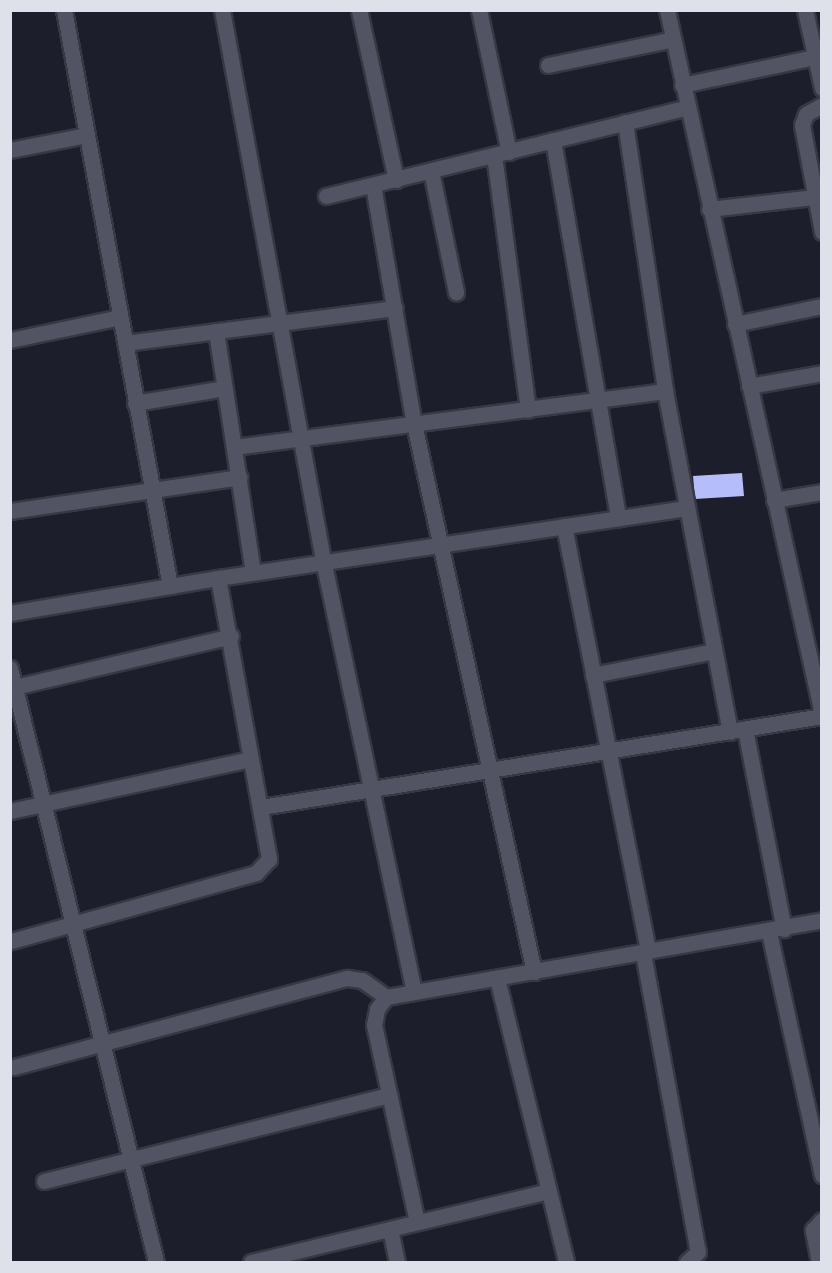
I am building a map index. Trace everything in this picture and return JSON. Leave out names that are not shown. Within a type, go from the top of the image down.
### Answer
[{"type":"street","points":[[64,10],[150,492],[170,586]]},
{"type":"street","points":[[222,10],[282,323],[323,560],[414,992]]},
{"type":"street","points":[[359,10],[396,180]]},
{"type":"street","points":[[479,10],[502,153],[528,410]]},
{"type":"street","points":[[261,807],[609,753],[822,715],[667,10]]},
{"type":"street","points":[[805,10],[822,88]]},
{"type":"street","points":[[548,65],[673,39]]},
{"type":"street","points":[[682,85],[815,57]]},
{"type":"street","points":[[822,105],[806,114],[802,125],[822,232]]},
{"type":"street","points":[[326,196],[687,107]]},
{"type":"street","points":[[625,122],[665,391],[730,732]]},
{"type":"street","points":[[10,150],[87,135]]},
{"type":"street","points":[[552,140],[618,518]]},
{"type":"street","points":[[431,171],[456,292]]},
{"type":"street","points":[[373,185],[414,424],[534,972]]},
{"type":"street","points":[[710,209],[815,197]]},
{"type":"street","points":[[735,324],[822,306]]},
{"type":"street","points":[[125,343],[395,308]]},
{"type":"street","points":[[10,340],[120,317]]},
{"type":"street","points":[[216,331],[254,572]]},
{"type":"street","points":[[749,386],[822,373]]},
{"type":"street","points":[[135,403],[225,388]]},
{"type":"street","points":[[234,447],[665,391]]},
{"type":"street","points":[[10,511],[150,492],[238,477]]},
{"type":"street","points":[[774,500],[822,492]]},
{"type":"street","points":[[10,613],[323,560],[686,508]]},
{"type":"street","points":[[564,526],[609,753],[698,1252],[687,1263]]},
{"type":"street","points":[[10,941],[264,868],[269,859],[261,807],[250,759],[231,636],[218,578]]},
{"type":"street","points":[[13,687],[231,636]]},
{"type":"street","points":[[593,675],[714,651]]},
{"type":"street","points":[[10,668],[105,1043],[156,1263]]},
{"type":"street","points":[[745,729],[784,929]]},
{"type":"street","points":[[10,811],[250,759]]},
{"type":"street","points":[[417,1222],[374,1025],[377,1009],[386,997],[769,932],[822,920]]},
{"type":"street","points":[[769,932],[822,1175]]},
{"type":"street","points":[[14,1068],[347,978],[362,980],[386,997]]},
{"type":"street","points":[[497,978],[566,1263]]},
{"type":"street","points":[[44,1181],[389,1095]]},
{"type":"street","points":[[251,1263],[548,1191]]},
{"type":"street","points":[[819,1263],[813,1230],[822,1220]]},
{"type":"street","points":[[390,1229],[397,1263]]},
{"type":"building","points":[[742,473],[744,496],[695,499],[693,476]]}]
